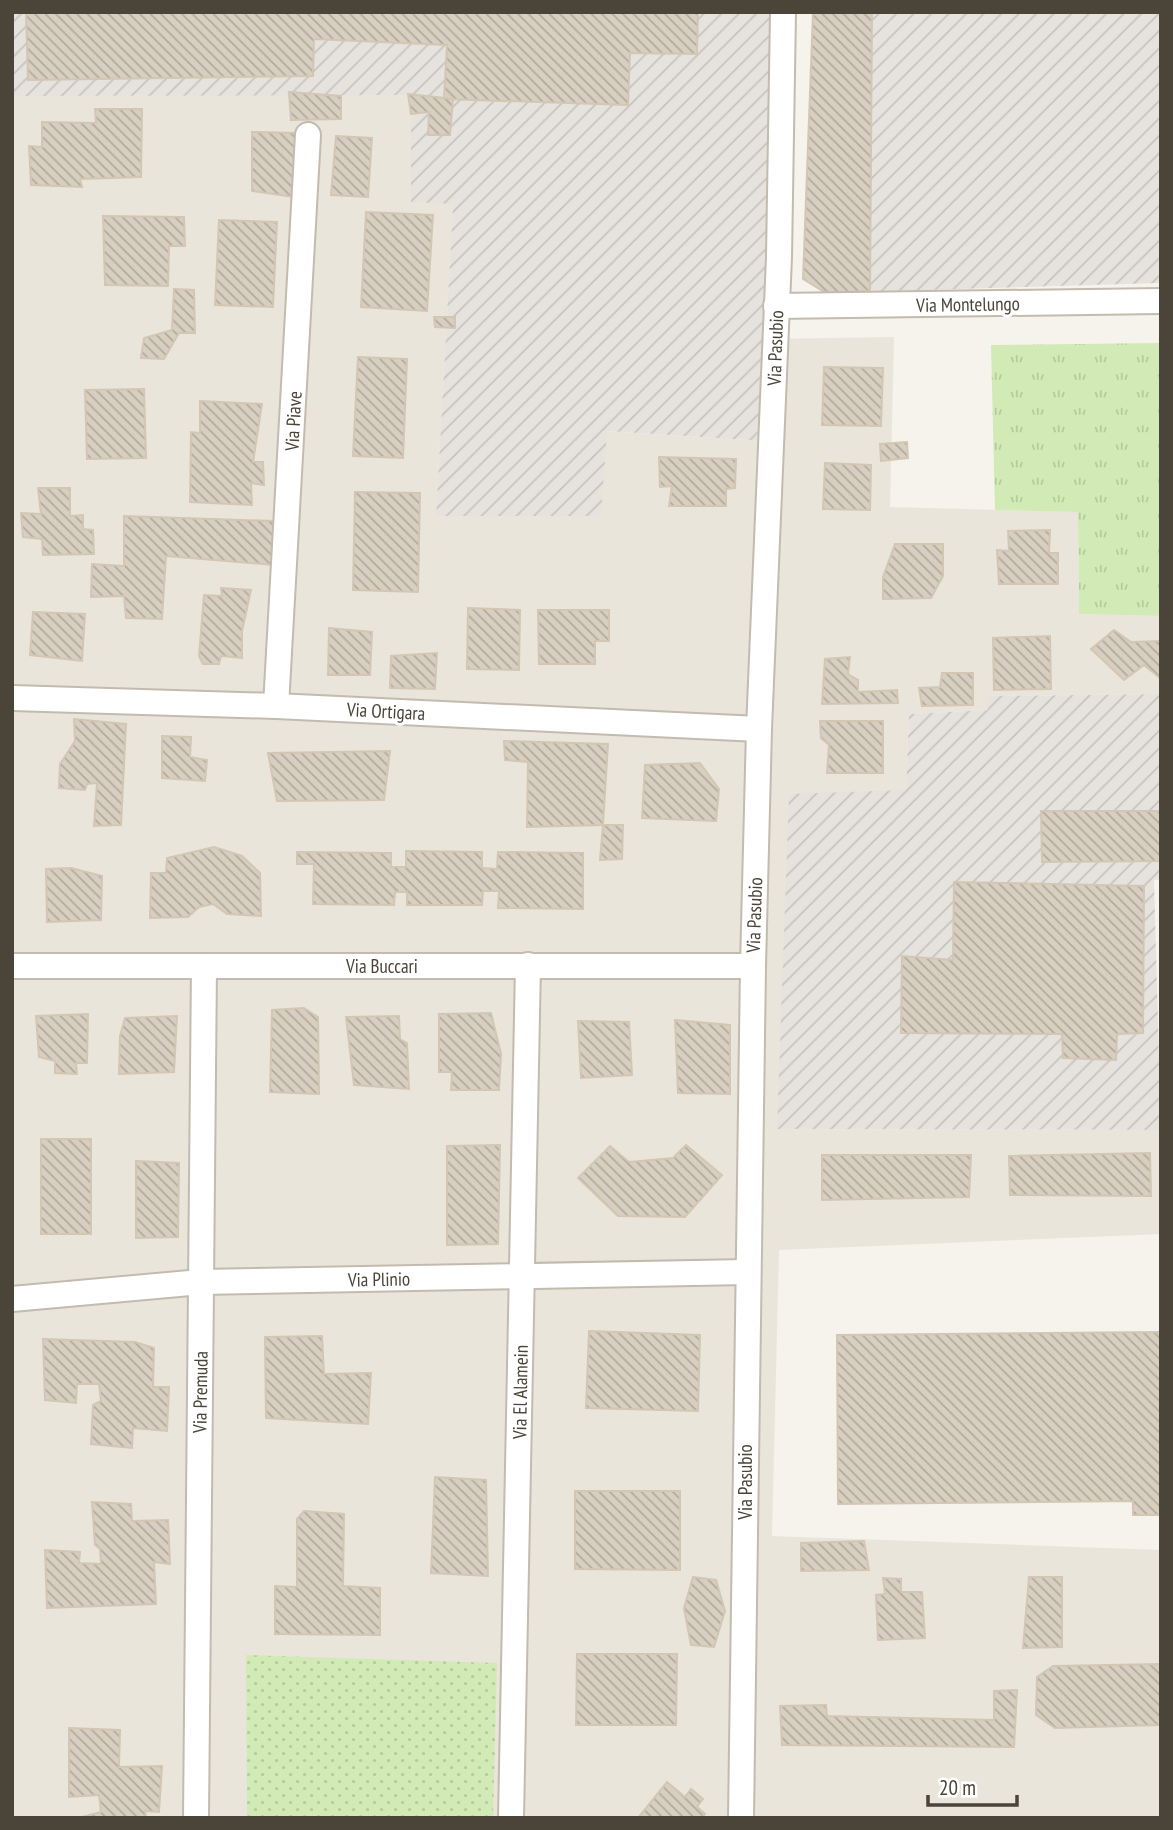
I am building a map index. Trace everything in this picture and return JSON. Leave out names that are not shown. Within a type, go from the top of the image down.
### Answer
[{"type":"street","name":"Via Pasubio","points":[[741,1818],[753,966],[759,729],[779,243],[783,12]]},
{"type":"street","name":"Via Piave","points":[[276,706],[308,135]]},
{"type":"street","name":"Via Montelungo","points":[[776,306],[1161,302]]},
{"type":"street","name":"Via Ortigara","points":[[12,698],[276,706],[759,729]]},
{"type":"street","name":"Via El Alamein","points":[[511,1818],[528,965]]},
{"type":"street","name":"Via Buccari","points":[[12,966],[753,966]]},
{"type":"street","name":"Via Premuda","points":[[196,1818],[204,966]]},
{"type":"street","name":"Via Plinio","points":[[12,1299],[201,1282],[747,1272]]},
{"type":"shaded area","points":[[12,12],[772,12],[765,441],[607,431],[601,516],[436,516],[453,204],[411,202],[411,114],[408,95],[12,96]]},
{"type":"shaded area","points":[[813,12],[1161,12],[1161,283],[826,293]]},
{"type":"shaded area","points":[[408,94],[411,114],[453,204],[436,516],[606,431],[765,441],[768,339],[894,337],[890,507],[1078,512],[1079,614],[1161,616],[1161,694],[987,696],[989,710],[909,714],[906,791],[777,1129],[1161,1130],[1161,1234],[779,1250],[772,1536],[1161,1550],[1161,1818],[12,1818],[12,96]]},
{"type":"shaded area","points":[[1161,694],[1161,879],[1154,880],[1161,1130],[777,1129],[789,794],[906,790],[909,714],[988,710],[987,696]]},
{"type":"green space","points":[[1161,343],[1161,616],[1079,614],[1078,512],[995,510],[991,345]]},
{"type":"green space","points":[[246,1655],[497,1663],[493,1818],[247,1818]]},
{"type":"building","points":[[26,12],[698,12],[697,54],[630,53],[628,105],[444,99],[447,45],[314,39],[313,76],[28,80]]},
{"type":"building","points":[[813,12],[872,12],[870,291],[826,293],[803,279]]},
{"type":"building","points":[[289,92],[341,96],[341,119],[291,120]]},
{"type":"building","points":[[408,94],[453,99],[450,135],[428,135],[429,112],[411,114]]},
{"type":"building","points":[[95,109],[142,109],[141,177],[80,179],[82,187],[31,185],[29,146],[42,147],[42,122],[96,123]]},
{"type":"building","points":[[252,132],[297,133],[295,197],[252,191]]},
{"type":"building","points":[[336,136],[372,138],[368,197],[331,195]]},
{"type":"building","points":[[366,212],[433,215],[427,311],[361,307]]},
{"type":"building","points":[[103,216],[184,217],[185,246],[169,246],[168,286],[105,285]]},
{"type":"building","points":[[219,220],[277,222],[273,307],[215,305]]},
{"type":"building","points":[[174,289],[194,290],[195,333],[179,333],[164,359],[141,358],[144,338],[172,330]]},
{"type":"building","points":[[434,317],[455,317],[455,328],[435,327]]},
{"type":"building","points":[[358,357],[407,359],[403,458],[353,456]]},
{"type":"building","points":[[824,367],[883,368],[881,426],[822,425]]},
{"type":"building","points":[[144,389],[146,458],[87,459],[85,390]]},
{"type":"building","points":[[200,401],[262,404],[253,462],[263,462],[264,485],[251,483],[252,505],[190,502],[191,432],[200,433]]},
{"type":"building","points":[[907,442],[908,458],[881,461],[880,444]]},
{"type":"building","points":[[659,457],[736,459],[735,488],[726,489],[726,506],[669,506],[672,486],[660,487]]},
{"type":"building","points":[[825,463],[871,465],[870,510],[823,509]]},
{"type":"building","points":[[38,488],[70,488],[70,516],[83,515],[83,529],[93,530],[94,554],[43,555],[42,539],[23,537],[21,513],[41,514]]},
{"type":"building","points":[[355,492],[420,493],[418,592],[353,590]]},
{"type":"building","points":[[124,516],[274,521],[274,565],[166,556],[162,619],[126,618],[124,596],[91,597],[92,564],[124,566]]},
{"type":"building","points":[[1050,530],[1049,553],[1058,553],[1058,584],[999,584],[997,550],[1009,551],[1008,531]]},
{"type":"building","points":[[895,544],[943,544],[943,576],[931,598],[883,599],[883,577]]},
{"type":"building","points":[[221,588],[251,590],[242,631],[242,658],[221,656],[219,664],[203,664],[199,656],[204,595],[222,596]]},
{"type":"building","points":[[468,608],[520,610],[519,670],[467,669]]},
{"type":"building","points":[[538,610],[609,610],[609,641],[595,641],[595,664],[539,664]]},
{"type":"building","points":[[33,612],[85,614],[82,661],[30,655]]},
{"type":"building","points":[[329,628],[372,632],[370,675],[328,675]]},
{"type":"building","points":[[1114,630],[1131,642],[1161,641],[1161,679],[1144,665],[1124,680],[1091,649]]},
{"type":"building","points":[[1050,636],[1051,689],[994,690],[993,638]]},
{"type":"building","points":[[437,653],[435,689],[390,688],[391,656]]},
{"type":"building","points":[[850,657],[848,674],[858,680],[858,692],[897,690],[898,703],[822,704],[825,659]]},
{"type":"building","points":[[942,673],[973,673],[973,705],[922,706],[919,688],[940,687]]},
{"type":"building","points":[[74,719],[126,724],[121,825],[94,826],[97,783],[87,784],[85,790],[59,788],[60,764],[75,741]]},
{"type":"building","points":[[820,721],[883,721],[883,773],[827,773],[829,745],[821,738]]},
{"type":"building","points":[[162,736],[191,737],[190,757],[207,760],[205,781],[162,778]]},
{"type":"building","points":[[504,741],[608,744],[603,825],[527,827],[528,762],[505,760]]},
{"type":"building","points":[[390,751],[384,800],[277,801],[268,753]]},
{"type":"building","points":[[700,763],[719,789],[716,821],[642,818],[645,765]]},
{"type":"building","points":[[1041,811],[1161,811],[1161,861],[1042,862]]},
{"type":"building","points":[[603,825],[623,825],[622,859],[600,860]]},
{"type":"building","points":[[214,847],[242,856],[260,873],[261,916],[227,914],[213,904],[199,907],[188,917],[150,918],[151,873],[166,873],[167,858]]},
{"type":"building","points":[[406,851],[482,852],[482,868],[497,869],[498,852],[583,853],[583,909],[498,908],[499,891],[483,891],[482,905],[407,905],[407,892],[395,892],[394,905],[313,904],[314,864],[297,864],[297,852],[391,853],[391,867],[406,867]]},
{"type":"building","points":[[71,868],[102,876],[101,920],[47,922],[46,869]]},
{"type":"building","points":[[954,882],[1144,886],[1143,1033],[1117,1034],[1116,1060],[1063,1058],[1062,1034],[901,1033],[902,956],[953,960]]},
{"type":"building","points":[[304,1008],[318,1017],[319,1094],[270,1092],[272,1010]]},
{"type":"building","points":[[491,1013],[501,1054],[499,1090],[451,1090],[452,1072],[439,1072],[439,1014]]},
{"type":"building","points":[[88,1014],[87,1063],[76,1063],[77,1074],[55,1073],[55,1061],[39,1057],[36,1016]]},
{"type":"building","points":[[177,1016],[174,1072],[119,1074],[120,1036],[125,1018]]},
{"type":"building","points":[[399,1016],[400,1039],[407,1043],[409,1089],[354,1085],[346,1017]]},
{"type":"building","points":[[675,1020],[730,1025],[730,1094],[678,1093]]},
{"type":"building","points":[[578,1021],[629,1022],[632,1075],[581,1078]]},
{"type":"building","points":[[41,1139],[91,1139],[91,1234],[41,1234]]},
{"type":"building","points":[[500,1145],[498,1244],[447,1245],[447,1146]]},
{"type":"building","points":[[686,1145],[722,1175],[685,1217],[618,1216],[578,1178],[610,1146],[629,1162],[673,1158]]},
{"type":"building","points":[[1150,1153],[1151,1196],[1010,1195],[1009,1156]]},
{"type":"building","points":[[822,1155],[971,1155],[969,1197],[822,1200]]},
{"type":"building","points":[[136,1161],[179,1163],[178,1237],[136,1238]]},
{"type":"building","points":[[589,1331],[700,1335],[698,1411],[586,1408]]},
{"type":"building","points":[[1161,1332],[1161,1515],[1133,1515],[1133,1501],[838,1504],[837,1335]]},
{"type":"building","points":[[322,1336],[324,1374],[371,1373],[368,1424],[266,1418],[265,1337]]},
{"type":"building","points":[[43,1339],[135,1342],[154,1348],[153,1387],[169,1387],[167,1431],[133,1428],[132,1448],[91,1444],[93,1405],[101,1401],[99,1384],[77,1384],[76,1403],[45,1400]]},
{"type":"building","points":[[435,1477],[486,1480],[488,1576],[431,1573]]},
{"type":"building","points":[[575,1491],[680,1491],[680,1570],[575,1569]]},
{"type":"building","points":[[92,1502],[131,1504],[132,1521],[168,1520],[170,1564],[154,1562],[156,1604],[47,1608],[45,1550],[80,1552],[79,1563],[101,1564],[100,1549],[95,1545]]},
{"type":"building","points":[[304,1511],[344,1514],[343,1586],[380,1588],[380,1635],[275,1634],[275,1586],[297,1587],[297,1519]]},
{"type":"building","points":[[864,1541],[869,1570],[801,1571],[801,1543]]},
{"type":"building","points":[[693,1577],[716,1580],[725,1611],[714,1647],[691,1645],[684,1608]]},
{"type":"building","points":[[1029,1577],[1062,1577],[1062,1647],[1023,1648]]},
{"type":"building","points":[[883,1578],[901,1579],[901,1592],[922,1592],[925,1638],[878,1640],[876,1595],[885,1594]]},
{"type":"building","points":[[577,1654],[677,1654],[676,1725],[576,1725]]},
{"type":"building","points":[[1161,1664],[1161,1725],[1055,1728],[1036,1715],[1037,1677],[1053,1666]]},
{"type":"building","points":[[1017,1690],[1014,1747],[782,1745],[780,1706],[826,1705],[827,1716],[994,1720],[994,1691]]},
{"type":"building","points":[[69,1728],[120,1730],[119,1767],[162,1766],[159,1812],[145,1811],[146,1818],[78,1818],[101,1812],[99,1795],[69,1797]]},
{"type":"building","points":[[667,1782],[685,1797],[691,1789],[703,1799],[697,1807],[705,1814],[702,1818],[638,1818]]}]
